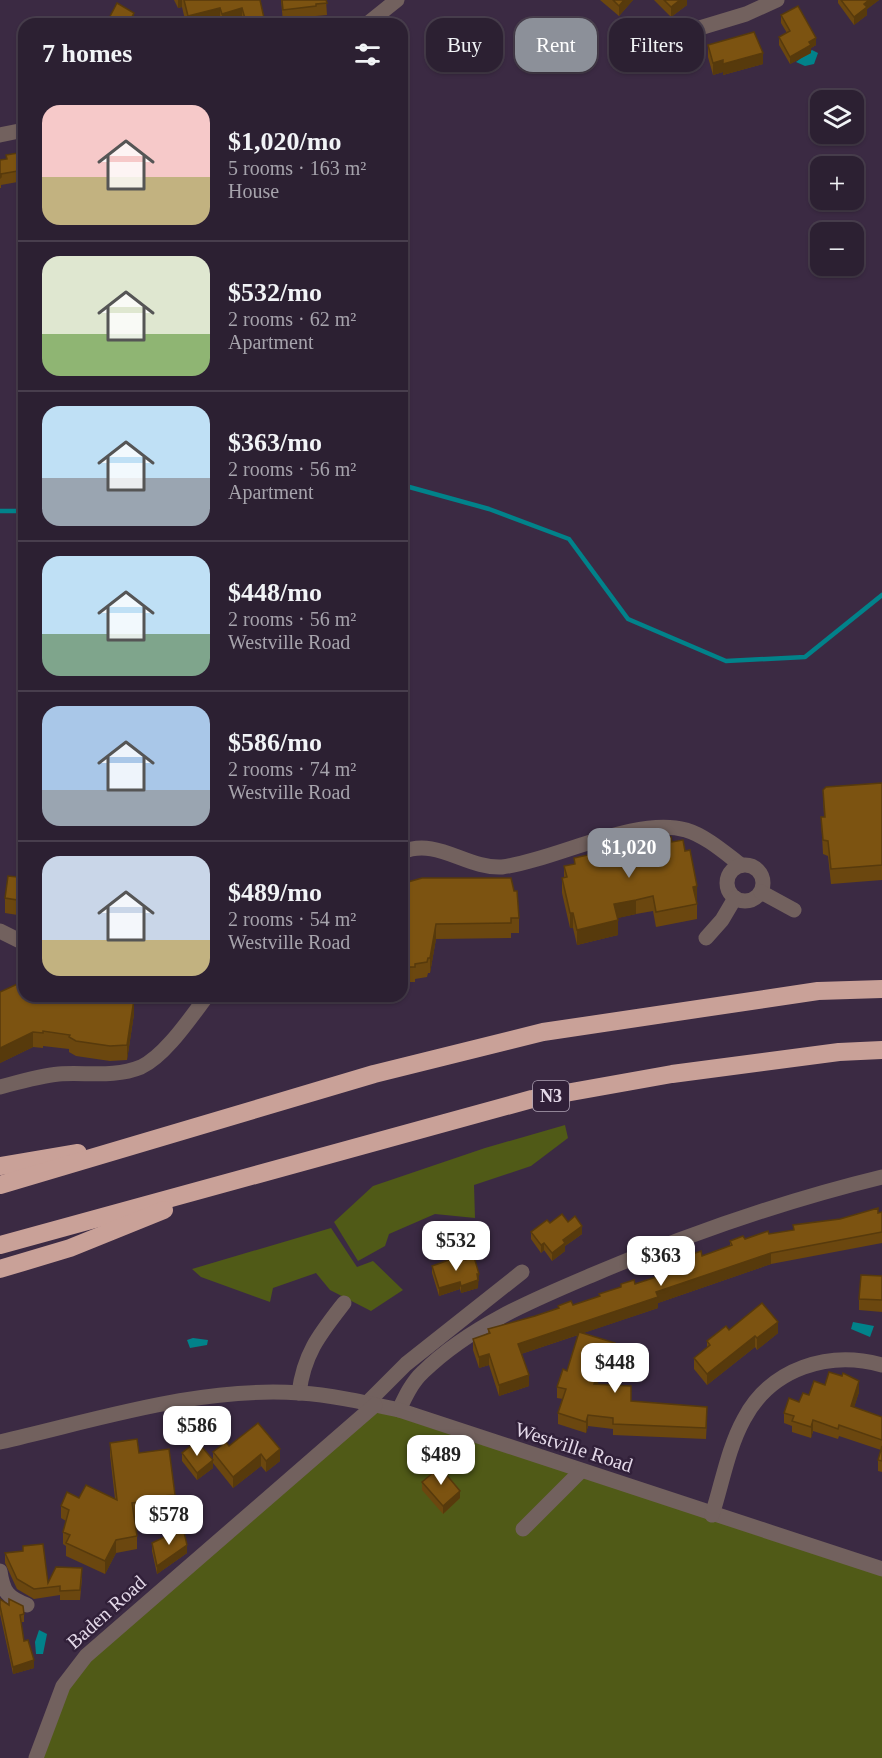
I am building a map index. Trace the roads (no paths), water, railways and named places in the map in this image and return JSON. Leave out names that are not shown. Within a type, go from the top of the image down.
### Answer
[{"type":"highway","points":[[0,1185],[374,1074],[543,1032],[818,991],[882,988]]},
{"type":"highway","name":"N3","points":[[0,1245],[532,1099],[672,1074],[839,1052],[882,1050]]},
{"type":"highway","points":[[0,1166],[145,1143]]},
{"type":"highway","points":[[0,1269],[70,1248],[229,1182]]},
{"type":"street","points":[[374,18],[397,0]]},
{"type":"street","points":[[704,27],[746,14],[777,0]]},
{"type":"street","points":[[0,135],[18,131]]},
{"type":"street","points":[[408,851],[433,847],[475,863],[502,867],[657,828],[688,831],[714,845],[741,864],[753,866],[762,874],[761,892]]},
{"type":"street","points":[[714,845],[728,876],[728,888],[735,898],[746,901],[761,892]]},
{"type":"street","points":[[728,876],[741,864]]},
{"type":"street","points":[[761,892],[794,910]]},
{"type":"street","points":[[705,938],[722,920],[735,898]]},
{"type":"street","points":[[0,931],[18,940]]},
{"type":"street","points":[[0,1088],[38,1077],[61,1074],[92,1076],[143,1066],[181,1030],[203,1002]]},
{"type":"street","points":[[399,1410],[406,1394],[421,1373],[467,1336],[507,1314],[659,1247],[789,1203],[882,1177]]},
{"type":"street","name":"Baden Road","points":[[36,1758],[63,1686],[86,1656],[371,1404],[406,1364],[522,1272]]},
{"type":"street","points":[[299,1393],[303,1367],[309,1352],[321,1331],[344,1303]]},
{"type":"street","points":[[712,1515],[743,1420],[758,1396],[781,1378],[808,1364],[836,1358],[865,1360],[882,1365]]},
{"type":"street","name":"Westville Road","points":[[0,1442],[174,1402],[240,1394],[299,1393],[399,1410],[580,1472],[882,1569]]},
{"type":"street","points":[[523,1529],[580,1472]]},
{"type":"street","points":[[0,1571],[2,1587],[8,1596],[27,1605]]},
{"type":"waterway","points":[[408,487],[489,509],[569,539],[628,619],[726,661],[805,657],[882,595]]},
{"type":"waterway","points":[[0,511],[18,511]]}]
